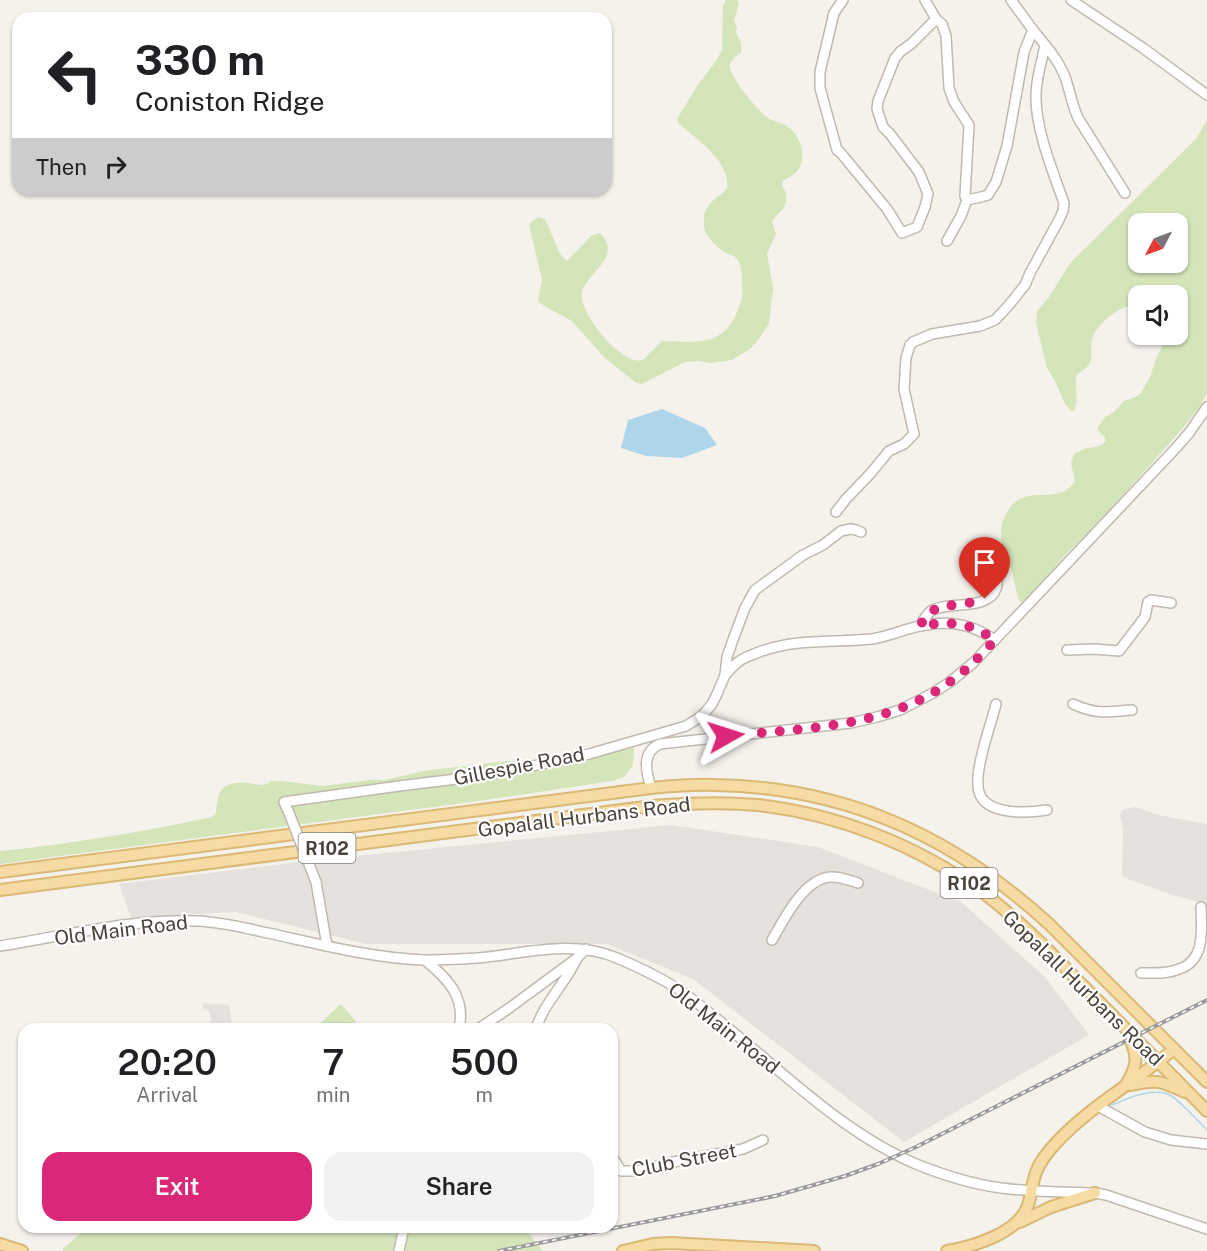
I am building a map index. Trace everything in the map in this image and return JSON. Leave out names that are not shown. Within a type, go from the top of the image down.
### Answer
[{"type":"main road","name":"Gopalall Hurbans Road","points":[[0,872],[651,788],[734,785],[817,796],[894,822],[935,841],[970,861],[1024,901],[1207,1082]]},
{"type":"main road","points":[[651,788],[657,796],[677,804]]},
{"type":"main road","points":[[641,808],[650,797],[651,788]]},
{"type":"main road","name":"Gopalall Hurbans Road","points":[[0,890],[677,804],[741,804],[784,809],[846,824],[903,846],[962,879],[1004,909],[1041,942],[1207,1111]]},
{"type":"main road","points":[[1125,1086],[1134,1071],[1136,1062],[1136,1052],[1126,1030]]},
{"type":"main road","points":[[1017,1223],[1026,1210],[1038,1166],[1046,1155],[1068,1131],[1098,1106],[1174,1049]]},
{"type":"main road","points":[[1125,1086],[1155,1080],[1192,1096]]},
{"type":"main road","points":[[948,1251],[971,1246],[1051,1207],[1095,1193]]},
{"type":"main road","points":[[622,1251],[653,1244],[670,1243],[814,1251]]},
{"type":"main road","points":[[0,1244],[22,1251]]},
{"type":"street","points":[[843,0],[834,13],[820,72],[819,88],[837,150],[887,209],[902,233],[916,227],[928,194],[920,172],[883,127],[877,109],[878,101],[895,58],[936,19]]},
{"type":"street","points":[[925,0],[936,19],[942,24],[946,36],[949,88],[954,102],[969,125],[965,196],[968,200]]},
{"type":"street","points":[[1011,0],[1053,55],[1064,75],[1077,118],[1125,193]]},
{"type":"street","points":[[1071,0],[1143,48],[1207,95]]},
{"type":"street","points":[[968,200],[988,195],[996,182],[1007,146],[1024,52],[1033,30]]},
{"type":"street","points":[[836,512],[889,451],[904,444],[914,434],[904,389],[906,358],[910,345],[932,334],[980,326],[995,320],[1025,285],[1060,218],[1064,203],[1044,147],[1036,108],[1036,94],[1045,45]]},
{"type":"street","points":[[947,241],[968,200]]},
{"type":"street","points":[[651,788],[646,760],[648,754],[660,744],[851,723],[900,710],[950,682],[973,663],[1176,448],[1207,407]]},
{"type":"street","points":[[725,675],[727,657],[752,593],[803,555],[841,531],[851,529],[861,532]]},
{"type":"street","points":[[920,626],[934,609],[980,601],[994,592],[997,579],[990,552]]},
{"type":"street","points":[[1067,650],[1119,651],[1145,617],[1148,602],[1151,600],[1171,603]]},
{"type":"street","points":[[725,675],[738,662],[763,650],[786,644],[872,639],[920,626],[949,623],[966,625],[976,628],[995,640]]},
{"type":"street","points":[[727,657],[731,661],[738,662]]},
{"type":"street","name":"Gillespie Road","points":[[327,946],[319,892],[284,802],[472,777],[589,754],[630,743],[696,721],[712,704],[725,675]]},
{"type":"street","points":[[996,704],[981,761],[979,793],[984,801],[1000,809],[1014,812],[1047,810]]},
{"type":"street","points":[[1073,704],[1088,711],[1132,710]]},
{"type":"street","points":[[772,940],[797,899],[808,887],[824,878],[834,877],[858,883]]},
{"type":"street","points":[[1141,974],[1170,972],[1187,966],[1195,960],[1200,947],[1202,907]]},
{"type":"street","name":"Old Main Road","points":[[0,946],[133,924],[200,921],[379,956],[425,960],[477,958],[544,950],[586,949],[615,957],[673,986],[842,1121],[913,1163],[956,1178],[999,1188],[1095,1193],[1116,1197],[1207,1228]]},
{"type":"street","points":[[487,1023],[577,958],[586,949]]},
{"type":"street","points":[[539,1023],[577,958]]},
{"type":"street","points":[[425,960],[442,974],[457,995],[461,1014],[460,1023]]},
{"type":"street","points":[[1098,1106],[1145,1132],[1171,1140],[1207,1144]]},
{"type":"street","name":"Club Street","points":[[618,1166],[621,1171],[637,1171],[743,1149],[763,1140]]},
{"type":"street","points":[[399,1251],[403,1233]]},
{"type":"shaded area","points":[[1136,807],[1158,815],[1207,824],[1207,904],[1169,894],[1122,875],[1123,830],[1120,814],[1122,810]]},
{"type":"shaded area","points":[[671,825],[818,847],[961,902],[1045,977],[1089,1035],[904,1142],[693,979],[607,944],[367,944],[236,912],[131,918],[119,884],[325,859]]},
{"type":"shaded area","points":[[203,1003],[229,1005],[232,1023],[211,1023],[210,1012],[203,1008]]},
{"type":"green space","points":[[726,0],[737,0],[739,4],[734,20],[741,52],[730,64],[734,77],[749,99],[764,115],[785,125],[795,133],[802,152],[798,170],[783,181],[786,202],[772,222],[776,234],[767,254],[773,288],[769,323],[750,349],[732,360],[711,363],[685,362],[642,384],[636,383],[604,357],[572,321],[538,301],[542,280],[529,224],[538,217],[545,219],[560,254],[567,261],[591,236],[599,233],[604,238],[608,250],[606,257],[585,286],[582,292],[583,301],[587,312],[603,336],[624,355],[634,360],[643,360],[662,341],[707,340],[724,331],[731,323],[741,301],[743,291],[741,271],[735,257],[720,249],[709,238],[705,230],[704,219],[709,204],[727,189],[727,179],[712,152],[679,124],[677,119],[722,50],[723,5]]},
{"type":"green space","points":[[1207,120],[1207,393],[1182,429],[1097,525],[1066,554],[1042,583],[1021,603],[1001,539],[1002,525],[1007,512],[1014,503],[1023,498],[1060,493],[1068,489],[1075,481],[1071,463],[1074,454],[1086,448],[1100,446],[1106,441],[1097,429],[1105,417],[1114,412],[1124,401],[1141,393],[1163,345],[1188,345],[1188,285],[1128,285],[1128,306],[1105,321],[1092,339],[1090,363],[1076,375],[1076,404],[1074,411],[1071,411],[1065,404],[1047,368],[1036,323],[1037,311],[1049,297],[1071,262],[1196,139]]},
{"type":"green space","points":[[628,740],[634,749],[633,765],[624,777],[612,781],[479,801],[0,864],[0,851],[106,837],[212,817],[216,813],[220,792],[233,783],[263,785],[271,781],[282,781],[322,786],[385,780],[423,771],[506,761],[535,760]]},
{"type":"green space","points":[[341,1004],[357,1023],[320,1023]]},
{"type":"green space","points":[[81,1233],[529,1233],[543,1251],[63,1251]]},
{"type":"water","points":[[662,409],[705,428],[717,445],[682,458],[646,456],[621,448],[628,420]]},
{"type":"waterway","points":[[1112,1105],[1147,1093],[1161,1092],[1168,1094],[1183,1105],[1207,1130]]},
{"type":"railway","points":[[618,1227],[775,1196],[878,1164],[1207,1000]]},
{"type":"railway","points":[[499,1251],[589,1233]]},
{"type":"route","points":[[726,736],[851,723],[900,710],[920,700],[950,682],[973,663],[995,640],[976,628],[956,623],[920,626],[924,619],[934,609],[971,604],[985,599]]}]
